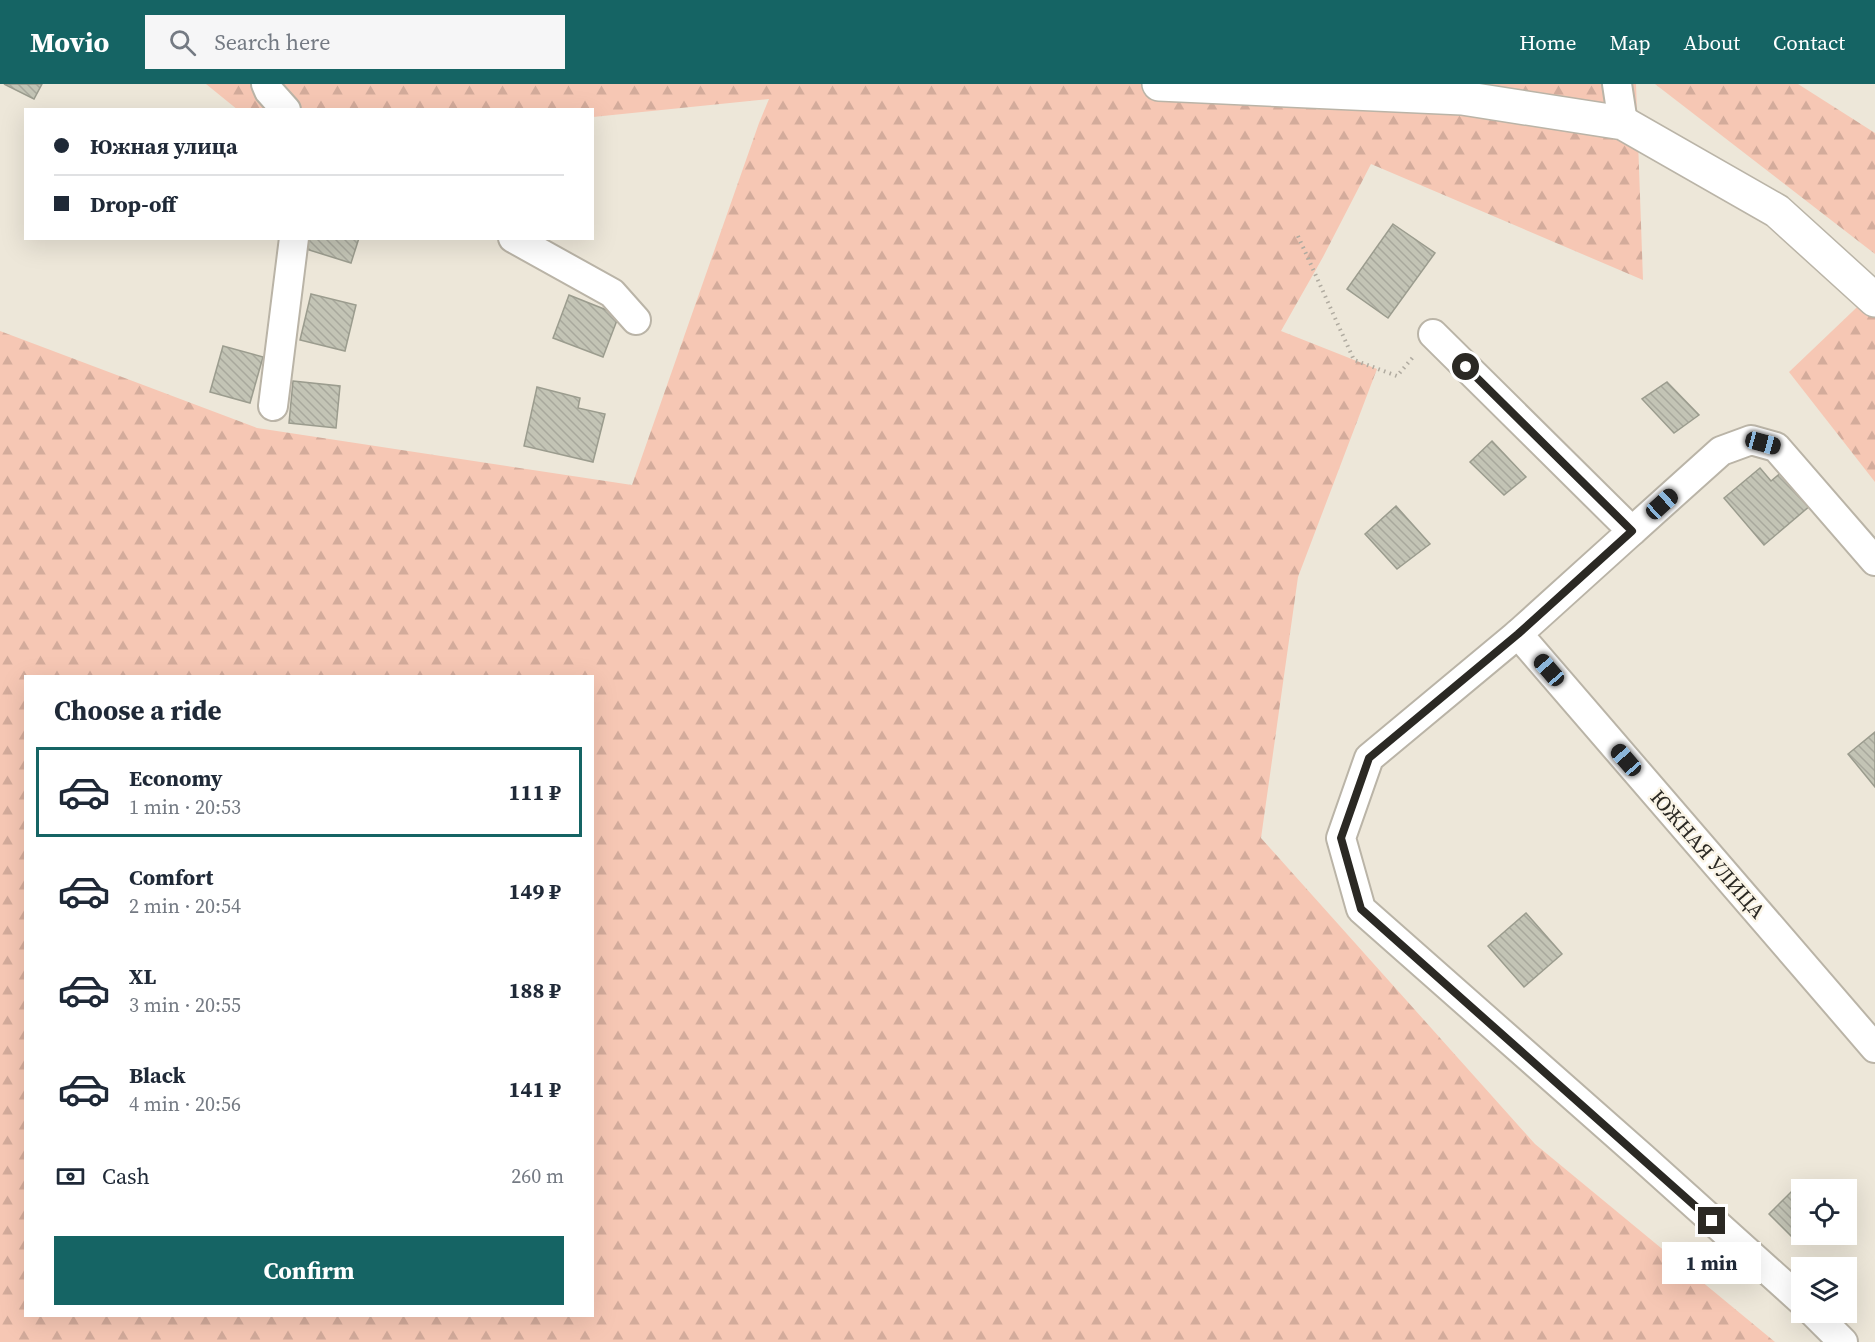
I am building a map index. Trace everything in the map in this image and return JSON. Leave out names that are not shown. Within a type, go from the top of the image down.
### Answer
[{"type":"main road","points":[[1159,84],[1462,98],[1623,123],[1778,211],[1875,300]]},
{"type":"street","points":[[266,84],[269,91],[284,108]]},
{"type":"street","points":[[1617,84],[1623,123]]},
{"type":"street","points":[[273,406],[294,240]]},
{"type":"street","points":[[517,240],[612,293],[636,320]]},
{"type":"street","points":[[1433,334],[1632,531]]},
{"type":"street","points":[[1791,1291],[1361,909],[1341,838],[1369,758],[1518,634],[1721,451],[1751,440],[1776,447],[1875,561]]},
{"type":"street","name":"ЮЖНАЯ УЛИЦА","points":[[1518,634],[1875,1048]]},
{"type":"street","points":[[1824,1323],[1843,1342]]},
{"type":"path","points":[[1298,236],[1353,360],[1397,376],[1433,334]]},
{"type":"green space","points":[[206,84],[1636,84],[1643,280],[1371,164],[1323,257],[1281,331],[1377,369],[1298,577],[1261,838],[1535,1144],[1775,1342],[0,1342],[0,331],[257,428],[632,485],[769,99],[594,117],[594,108],[236,108]]},
{"type":"green space","points":[[1655,84],[1798,84],[1875,133],[1875,254]]},
{"type":"green space","points":[[1875,290],[1875,482],[1789,372]]},
{"type":"building","points":[[4,84],[42,84],[34,99]]},
{"type":"building","points":[[1393,224],[1435,253],[1388,318],[1347,289]]},
{"type":"building","points":[[308,240],[358,240],[351,263],[306,249]]},
{"type":"building","points":[[311,294],[356,305],[345,351],[300,340]]},
{"type":"building","points":[[569,295],[619,315],[603,357],[553,338]]},
{"type":"building","points":[[223,346],[263,357],[250,403],[210,392]]},
{"type":"building","points":[[293,381],[340,386],[336,428],[289,423]]},
{"type":"building","points":[[1667,382],[1699,415],[1674,433],[1642,399]]},
{"type":"building","points":[[537,387],[580,398],[578,408],[605,414],[593,462],[524,446]]},
{"type":"building","points":[[1492,441],[1526,477],[1504,495],[1470,462]]},
{"type":"building","points":[[1760,468],[1771,481],[1783,471],[1811,505],[1764,545],[1724,498]]},
{"type":"building","points":[[1396,506],[1430,544],[1397,569],[1365,534]]},
{"type":"building","points":[[1875,732],[1875,787],[1848,754]]},
{"type":"building","points":[[1526,913],[1562,954],[1524,987],[1488,946]]},
{"type":"building","points":[[1791,1192],[1791,1236],[1769,1214]]},
{"type":"route","points":[[1466,367],[1632,531],[1518,634],[1369,758],[1341,838],[1361,909],[1712,1221]]}]
